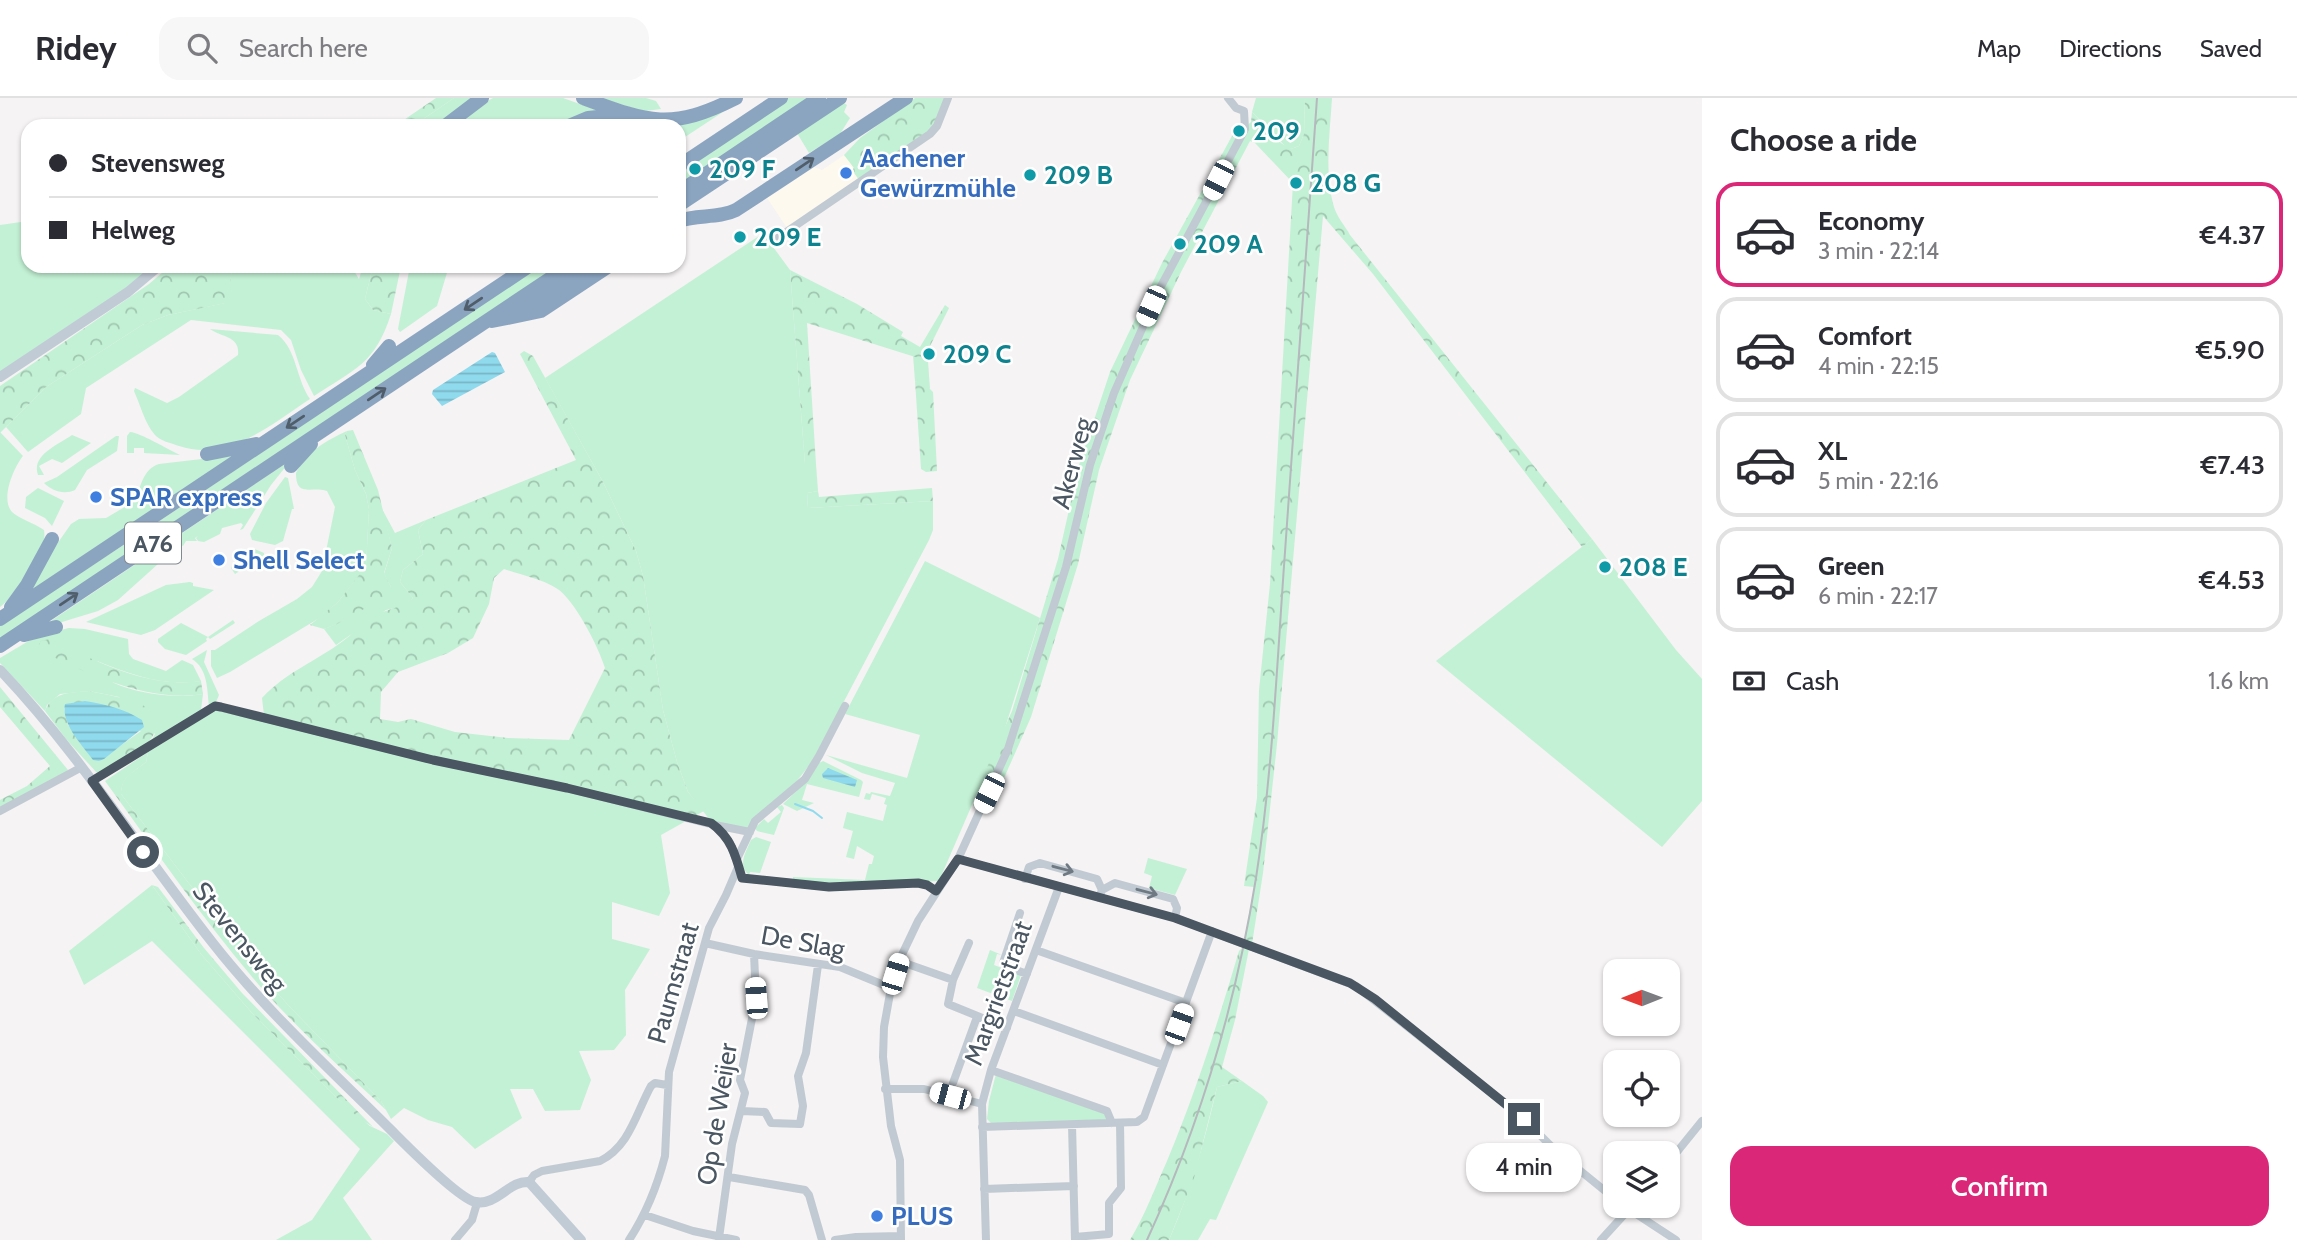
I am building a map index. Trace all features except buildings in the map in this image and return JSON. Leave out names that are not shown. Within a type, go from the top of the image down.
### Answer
[{"type":"highway","points":[[454,119],[482,98]]},
{"type":"highway","points":[[583,98],[629,115],[652,119]]},
{"type":"highway","points":[[678,119],[694,117],[736,98]]},
{"type":"highway","points":[[686,162],[781,98]]},
{"type":"highway","points":[[686,199],[704,182],[819,98]]},
{"type":"highway","points":[[686,189],[704,182],[840,98]]},
{"type":"highway","points":[[686,219],[728,214],[906,98]]},
{"type":"highway","points":[[589,119],[598,116],[629,115]]},
{"type":"highway","name":"A76","points":[[2,618],[519,273]]},
{"type":"highway","name":"A76","points":[[5,642],[559,273]]},
{"type":"highway","name":"A76","points":[[517,317],[577,273]]},
{"type":"highway","name":"A76","points":[[486,322],[541,311],[598,273]]},
{"type":"highway","name":"A76","points":[[364,377],[389,346]]},
{"type":"highway","name":"A76","points":[[291,466],[324,429]]},
{"type":"highway","name":"A76","points":[[207,454],[268,441]]},
{"type":"highway","name":"A76","points":[[2,618],[27,585],[52,539]]},
{"type":"highway","name":"A76","points":[[5,642],[57,627]]},
{"type":"street","points":[[773,241],[930,134],[937,126],[948,98]]},
{"type":"street","name":"Akerweg","points":[[901,1238],[900,1160],[885,1089],[883,1042],[891,988],[899,961],[918,920],[958,859],[1005,758],[1023,709],[1066,567],[1090,465],[1114,393],[1159,290],[1245,129],[1244,111],[1236,108],[1228,98]]},
{"type":"street","points":[[0,377],[128,292],[151,273]]},
{"type":"street","name":"Stevensweg","points":[[0,670],[41,714],[208,937],[261,1000],[409,1148],[477,1203]]},
{"type":"street","points":[[92,781],[215,706],[433,760],[750,832]]},
{"type":"street","name":"Paumstraat","points":[[629,1240],[645,1215],[665,1156],[667,1085],[690,992],[712,921],[726,895],[757,820],[805,779],[820,756],[845,706]]},
{"type":"street","points":[[0,811],[82,767]]},
{"type":"street","points":[[715,825],[730,843],[742,878],[829,887],[918,883],[936,891]]},
{"type":"street","points":[[958,859],[1059,887],[1100,894],[1212,931],[1344,980],[1368,994],[1524,1119],[1556,1151],[1603,1189]]},
{"type":"street","points":[[1025,878],[1029,867],[1040,863],[1095,878],[1100,894]]},
{"type":"street","name":"Paumstraat","points":[[726,895],[742,878]]},
{"type":"street","points":[[1100,894],[1115,883],[1173,899],[1177,908],[1175,918]]},
{"type":"street","name":"Margrietstraat","points":[[986,1240],[982,1104],[991,1070],[1059,887]]},
{"type":"street","points":[[1020,913],[1003,963],[1027,974]]},
{"type":"street","points":[[982,1128],[1137,1122],[1144,1117],[1212,931]]},
{"type":"street","name":"De Slag","points":[[705,943],[754,954],[840,967],[891,988]]},
{"type":"street","points":[[968,943],[953,980],[948,1004],[1007,1028]]},
{"type":"street","points":[[1036,950],[1186,1003]]},
{"type":"street","name":"Op de Weijer","points":[[719,1238],[732,1144],[745,1093],[740,1080],[756,998],[754,954]]},
{"type":"street","points":[[899,961],[953,980]]},
{"type":"street","points":[[742,1111],[765,1112],[771,1123],[800,1124],[803,1106],[798,1076],[806,1053],[818,965]]},
{"type":"street","points":[[1014,1010],[1163,1066]]},
{"type":"street","points":[[953,1083],[977,1017]]},
{"type":"street","points":[[991,1070],[1107,1111],[1116,1123],[1121,1188],[1109,1203],[1109,1234],[1075,1238],[1072,1125]]},
{"type":"street","points":[[529,1182],[534,1175],[542,1171],[600,1161],[608,1157],[621,1145],[636,1121],[651,1086],[655,1083],[667,1085]]},
{"type":"street","points":[[885,1089],[924,1089],[982,1104]]},
{"type":"street","points":[[1680,1148],[1702,1121]]},
{"type":"street","points":[[729,1177],[805,1190],[822,1240]]},
{"type":"street","points":[[455,1240],[472,1220],[477,1203],[486,1202],[520,1182],[529,1182],[581,1240]]},
{"type":"street","points":[[984,1189],[1074,1186]]},
{"type":"street","points":[[645,1215],[719,1238],[736,1240]]},
{"type":"street","points":[[1601,1240],[1619,1218]]},
{"type":"street","points":[[1644,1218],[1676,1240]]},
{"type":"street","points":[[835,1240],[856,1237],[901,1238]]},
{"type":"shaded area","points":[[844,155],[855,168],[859,180],[787,228],[767,198],[814,167],[822,170]]},
{"type":"green space","points":[[436,98],[454,98],[423,119],[405,119]]},
{"type":"green space","points":[[454,98],[473,98],[448,119],[423,119]]},
{"type":"green space","points":[[493,98],[563,98],[602,112],[582,119],[460,119]]},
{"type":"green space","points":[[595,98],[646,98],[656,101],[661,109],[645,111]]},
{"type":"green space","points":[[787,98],[809,98],[686,181],[686,166]]},
{"type":"green space","points":[[915,98],[946,98],[932,129],[859,180],[844,155],[860,138]]},
{"type":"green space","points":[[1256,98],[1305,98],[1304,134],[1299,146],[1287,148],[1252,112]]},
{"type":"green space","points":[[1305,98],[1332,98],[1329,181],[1335,211],[1350,235],[1592,539],[1582,547],[1373,274],[1323,216],[1277,744],[1263,873],[1252,944],[1244,941],[1254,887],[1244,886],[1257,798],[1259,690],[1270,584],[1293,183],[1255,143],[1250,141],[1181,272],[1130,380],[1099,470],[1078,564],[1031,717],[989,812],[973,806],[1012,711],[1058,559],[1079,465],[1110,372],[1162,263],[1237,127],[1244,128],[1251,122],[1252,112],[1281,143],[1291,149],[1299,146],[1304,134]]},
{"type":"green space","points":[[844,103],[847,105],[844,112],[850,118],[840,134],[809,153],[797,133]]},
{"type":"green space","points":[[732,106],[686,136],[686,121]]},
{"type":"green space","points":[[21,222],[21,273],[144,273],[117,295],[0,373],[0,225]]},
{"type":"green space","points":[[759,236],[765,236],[790,270],[805,464],[816,464],[818,491],[807,493],[808,508],[933,501],[933,530],[812,762],[792,787],[748,829],[710,820],[688,792],[663,710],[643,576],[636,551],[603,482],[545,378]]},
{"type":"green space","points":[[790,270],[857,304],[903,332],[901,336],[920,347],[945,305],[949,308],[927,352],[928,361],[807,323],[816,464],[805,464]]},
{"type":"green space","points":[[162,273],[232,273],[226,303],[168,315],[142,325],[46,387],[0,433],[0,386]]},
{"type":"green space","points":[[231,273],[355,273],[359,279],[361,273],[371,273],[365,299],[373,310],[391,314],[378,344],[362,364],[314,396],[301,370],[291,340],[281,330],[191,320],[86,388],[81,414],[28,452],[6,427],[46,387],[142,325],[168,315],[225,303]]},
{"type":"green space","points":[[371,273],[400,273],[391,314],[373,310],[365,299]]},
{"type":"green space","points":[[409,273],[447,273],[437,306],[400,332],[398,329]]},
{"type":"green space","points":[[528,273],[550,273],[0,640],[0,625],[130,541]]},
{"type":"green space","points":[[210,329],[278,335],[293,357],[310,399],[264,430],[232,445],[197,450],[157,437],[146,420],[135,388],[167,403],[238,355],[236,344],[230,338]]},
{"type":"green space","points":[[524,351],[533,356],[603,482],[636,551],[643,576],[663,710],[688,792],[704,811],[695,816],[543,779],[431,757],[264,715],[262,698],[281,681],[343,641],[368,619],[413,598],[400,582],[403,570],[423,554],[418,530],[426,520],[576,460],[520,354]],"holes":[[[504,569],[544,582],[563,593],[585,624],[605,668],[569,740],[508,738],[455,732],[411,719],[398,722],[380,719],[381,692],[398,672],[448,653],[473,638],[489,604],[494,578]]]},
{"type":"green space","points":[[913,355],[928,361],[930,389],[915,381]]},
{"type":"green space","points":[[915,381],[926,385],[933,392],[937,471],[926,472],[921,469]]},
{"type":"green space","points":[[353,430],[378,490],[392,548],[384,573],[391,587],[389,595],[324,629],[310,625],[338,602],[366,566],[369,509],[345,435],[347,431]]},
{"type":"green space","points":[[347,431],[345,435],[369,509],[366,567],[338,602],[321,617],[217,678],[211,666],[211,650],[297,599],[312,587],[322,571],[335,507],[327,491],[306,490],[299,486],[296,473],[305,459],[318,447]]},
{"type":"green space","points":[[0,432],[23,456],[10,483],[7,499],[9,506],[12,512],[44,530],[44,540],[33,568],[0,607]]},
{"type":"green space","points":[[130,432],[180,455],[144,453],[144,448],[134,448],[134,453],[127,453],[127,436]]},
{"type":"green space","points":[[72,435],[91,443],[62,463],[52,459],[39,466],[44,475],[38,475],[38,462],[42,456]]},
{"type":"green space","points":[[119,436],[117,451],[87,470],[75,490],[58,491],[44,483],[57,477]]},
{"type":"green space","points":[[236,455],[18,600],[71,524],[79,519],[106,518],[135,501],[143,479],[154,466]]},
{"type":"green space","points":[[291,460],[271,485],[243,529],[240,530],[243,525],[241,523],[222,528],[220,534],[204,542],[198,541],[198,536],[195,538],[197,541],[186,541],[183,546],[178,543],[166,551],[168,555],[118,600],[98,611],[39,629]]},
{"type":"green space","points":[[285,477],[288,478],[294,509],[283,541],[275,545],[252,540],[250,534],[266,503]]},
{"type":"green space","points":[[38,488],[64,501],[52,526],[45,518],[25,508],[26,497]]},
{"type":"green space","points":[[932,488],[933,501],[808,508],[807,493],[818,491],[819,497]]},
{"type":"green space","points":[[381,507],[395,533],[426,520],[418,530],[423,554],[403,570],[400,582],[413,598],[404,606],[386,610],[336,645],[324,629],[350,616],[391,587],[384,574],[392,548]]},
{"type":"green space","points":[[1592,539],[1676,650],[1702,679],[1702,801],[1662,847],[1436,661]]},
{"type":"green space","points":[[252,548],[264,555],[235,574],[231,568],[238,556],[246,560]]},
{"type":"green space","points":[[925,561],[1040,618],[1004,731],[939,881],[842,884],[793,881],[793,877],[865,880],[869,864],[872,864],[874,856],[857,846],[854,859],[846,857],[853,831],[843,828],[847,812],[883,821],[886,798],[872,794],[870,800],[864,799],[866,793],[871,792],[890,796],[895,783],[862,773],[826,755],[907,778],[920,735],[845,714]]},
{"type":"green space","points":[[190,582],[193,586],[214,590],[155,630],[141,635],[86,622],[166,585]]},
{"type":"green space","points":[[233,620],[235,623],[210,639],[208,637]]},
{"type":"green space","points":[[181,623],[208,637],[207,641],[186,655],[165,649],[158,642],[158,639]]},
{"type":"green space","points":[[69,628],[128,639],[129,654],[133,659],[166,671],[182,660],[193,665],[201,681],[161,681],[97,661],[111,681],[124,687],[170,696],[203,694],[201,710],[149,745],[155,734],[119,697],[89,691],[60,694],[47,705],[45,711],[0,663],[0,658],[37,636]]},
{"type":"green space","points":[[49,639],[104,664],[142,677],[161,681],[201,681],[203,694],[162,694],[98,677],[40,650],[38,646],[41,641]]},
{"type":"green space","points":[[207,650],[204,662],[219,695],[216,702],[209,706],[204,674],[192,659]]},
{"type":"green space","points":[[0,687],[68,770],[0,808],[0,800],[27,786],[50,766],[0,707]]},
{"type":"green space","points":[[89,691],[141,704],[156,713],[156,725],[147,744],[129,757],[97,773],[45,711],[48,704],[58,696]],"holes":[[[64,708],[141,731],[99,761],[68,725]]]},
{"type":"green space","points":[[216,710],[543,779],[695,816],[661,835],[670,893],[659,916],[612,902],[612,939],[650,949],[625,990],[626,1035],[614,1050],[579,1051],[591,1080],[580,1110],[545,1111],[533,1089],[510,1089],[522,1118],[475,1149],[452,1127],[428,1120],[404,1108],[391,1119],[381,1101],[241,952],[121,794],[123,783],[146,762],[148,752]]},
{"type":"green space","points":[[148,752],[146,762],[123,783],[121,794],[241,952],[381,1101],[386,1110],[334,1062],[253,978],[105,781]]},
{"type":"green space","points":[[823,761],[863,782],[859,797],[807,784],[802,800],[814,803],[797,811],[783,804],[805,783]]},
{"type":"green space","points":[[782,805],[784,808],[774,835],[757,831],[755,828],[764,819],[768,823],[781,812],[777,807]]},
{"type":"green space","points":[[756,837],[771,842],[760,873],[750,872],[749,875],[743,863],[751,840]]},
{"type":"green space","points":[[1148,858],[1187,869],[1175,895],[1149,888],[1152,876],[1144,873]]},
{"type":"green space","points":[[152,885],[201,954],[252,1013],[337,1098],[370,1126],[387,1134],[394,1141],[343,1198],[372,1240],[276,1240],[312,1220],[360,1149],[152,941],[84,985],[69,951]]},
{"type":"green space","points":[[152,885],[158,887],[242,993],[373,1127],[337,1098],[252,1013],[201,954]]},
{"type":"green space","points":[[1243,947],[1249,949],[1235,1020],[1222,1067],[1242,1081],[1217,1087],[1194,1178],[1169,1240],[1130,1240],[1178,1135],[1239,951]]},
{"type":"green space","points":[[990,950],[1002,955],[997,954],[994,965],[1021,975],[1012,1001],[977,988]]},
{"type":"green space","points":[[996,1074],[1108,1115],[1107,1120],[992,1124],[987,1119]]},
{"type":"green space","points":[[1242,1081],[1268,1102],[1216,1220],[1210,1219],[1198,1240],[1169,1240],[1197,1165],[1217,1087]]},
{"type":"water","points":[[492,352],[505,372],[442,406],[432,394],[433,390]]},
{"type":"water","points":[[85,701],[129,713],[142,720],[144,727],[104,759],[93,760],[73,734],[65,712],[65,704]]},
{"type":"water","points":[[828,768],[857,780],[855,787],[823,778],[822,774]]},
{"type":"waterway","points":[[795,804],[822,818]]},
{"type":"railway","points":[[1147,1240],[1184,1152],[1214,1063],[1238,971],[1256,878],[1274,715],[1317,98]]},
{"type":"place","name":"209","points":[[1239,131]]},
{"type":"place","name":"209 F","points":[[695,169]]},
{"type":"place","name":"Aachener Gewürzmühle","points":[[846,173]]},
{"type":"place","name":"209 B","points":[[1030,175]]},
{"type":"place","name":"208 G","points":[[1296,183]]},
{"type":"place","name":"209 E","points":[[740,237]]},
{"type":"place","name":"209 A","points":[[1180,244]]},
{"type":"place","name":"209 C","points":[[929,354]]},
{"type":"place","name":"SPAR express","points":[[96,497]]},
{"type":"place","name":"Shell Select","points":[[219,560]]},
{"type":"place","name":"208 E","points":[[1605,567]]},
{"type":"place","name":"PLUS","points":[[877,1216]]},
{"type":"route","points":[[143,852],[92,781],[215,706],[221,707],[433,760],[567,788],[711,823],[724,834],[733,848],[742,878],[829,887],[918,883],[936,891],[958,859],[964,863],[1175,918],[1360,988],[1524,1119]]}]
